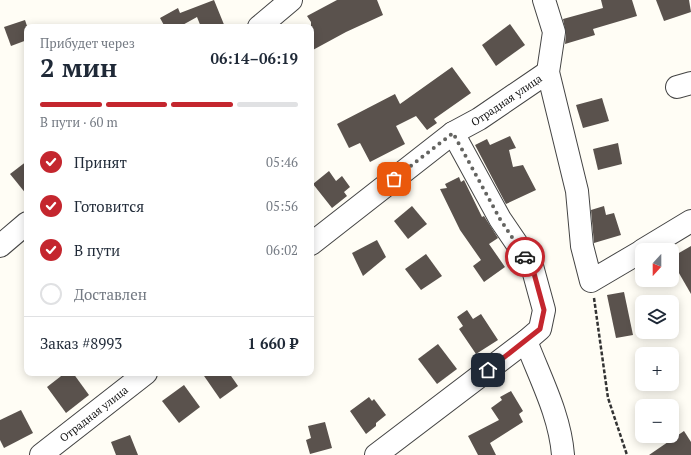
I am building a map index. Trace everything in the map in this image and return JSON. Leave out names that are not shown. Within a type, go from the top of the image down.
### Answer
[{"type":"street","points":[[263,24],[291,0]]},
{"type":"street","points":[[544,0],[554,32],[548,72],[577,191],[582,246],[591,281],[635,255]]},
{"type":"street","name":"Отрадная улица","points":[[314,242],[453,133],[479,118],[548,72]]},
{"type":"street","points":[[376,455],[540,329],[544,310],[532,266],[500,219],[453,133]]},
{"type":"street","points":[[655,243],[691,221]]},
{"type":"street","points":[[0,246],[24,226]]},
{"type":"street","points":[[526,341],[555,414],[562,440],[563,455]]},
{"type":"street","name":"Отрадная улица","points":[[41,455],[142,376]]},
{"type":"path","points":[[591,281],[608,398],[627,455]]},
{"type":"building","points":[[214,0],[224,24],[200,24],[197,17],[184,24],[163,24],[160,18],[178,8],[180,13]]},
{"type":"building","points":[[337,0],[377,0],[383,15],[346,32],[314,49],[314,24],[311,24],[307,16]]},
{"type":"building","points":[[601,0],[632,0],[637,16],[593,29],[595,35],[565,44],[566,34],[563,19],[603,8]]},
{"type":"building","points":[[656,0],[689,0],[691,12],[664,21]]},
{"type":"building","points":[[25,20],[26,24],[24,24],[24,41],[11,46],[4,27]]},
{"type":"building","points":[[510,24],[525,45],[496,66],[482,45]]},
{"type":"building","points":[[452,67],[471,93],[434,119],[437,123],[427,130],[416,116],[396,126],[405,144],[370,162],[360,143],[349,148],[337,124],[395,94],[400,104]]},
{"type":"building","points":[[602,98],[609,121],[583,128],[576,105]]},
{"type":"building","points":[[510,136],[516,148],[509,150],[513,167],[523,165],[536,190],[506,204],[475,145],[487,139],[490,145]]},
{"type":"building","points":[[618,143],[622,164],[598,170],[593,149]]},
{"type":"building","points":[[24,163],[24,191],[10,174]]},
{"type":"building","points":[[329,171],[336,181],[342,176],[350,187],[344,192],[347,196],[332,208],[314,185],[314,183]]},
{"type":"building","points":[[459,177],[461,182],[464,180],[482,217],[484,216],[498,238],[489,244],[505,267],[484,282],[473,266],[481,260],[460,230],[440,189],[447,188],[445,184]]},
{"type":"building","points":[[412,206],[427,224],[408,239],[394,221]]},
{"type":"building","points":[[604,206],[606,215],[614,213],[621,235],[594,243],[591,210]]},
{"type":"building","points":[[377,240],[386,257],[363,276],[352,253]]},
{"type":"building","points":[[691,246],[691,294],[679,273],[679,253]]},
{"type":"building","points":[[426,254],[442,276],[421,290],[405,269]]},
{"type":"building","points":[[624,292],[633,335],[616,338],[607,295]]},
{"type":"building","points":[[467,310],[473,319],[481,314],[498,340],[476,354],[459,329],[463,326],[457,317]]},
{"type":"building","points":[[438,344],[457,369],[437,384],[418,359]]},
{"type":"building","points":[[61,376],[75,376],[89,395],[66,413],[47,387]]},
{"type":"building","points":[[204,376],[231,376],[238,386],[220,399]]},
{"type":"building","points":[[184,385],[200,407],[179,423],[162,401]]},
{"type":"building","points":[[511,391],[523,411],[519,414],[523,422],[490,443],[496,455],[478,455],[468,436],[499,420],[491,408],[502,400],[500,397]]},
{"type":"building","points":[[369,397],[372,401],[374,399],[386,415],[366,434],[350,411]]},
{"type":"building","points":[[21,410],[33,433],[4,448],[0,440],[0,420]]},
{"type":"building","points":[[325,422],[332,448],[310,454],[306,440],[311,438],[308,426]]},
{"type":"building","points":[[684,431],[691,442],[691,455],[649,455],[666,443],[679,443],[679,434]]},
{"type":"building","points":[[130,435],[138,455],[116,455],[111,442]]},
{"type":"way so far","points":[[394,179],[453,133],[500,219],[525,257]]},
{"type":"route","points":[[488,370],[540,329],[544,310],[532,266],[525,257]]}]
